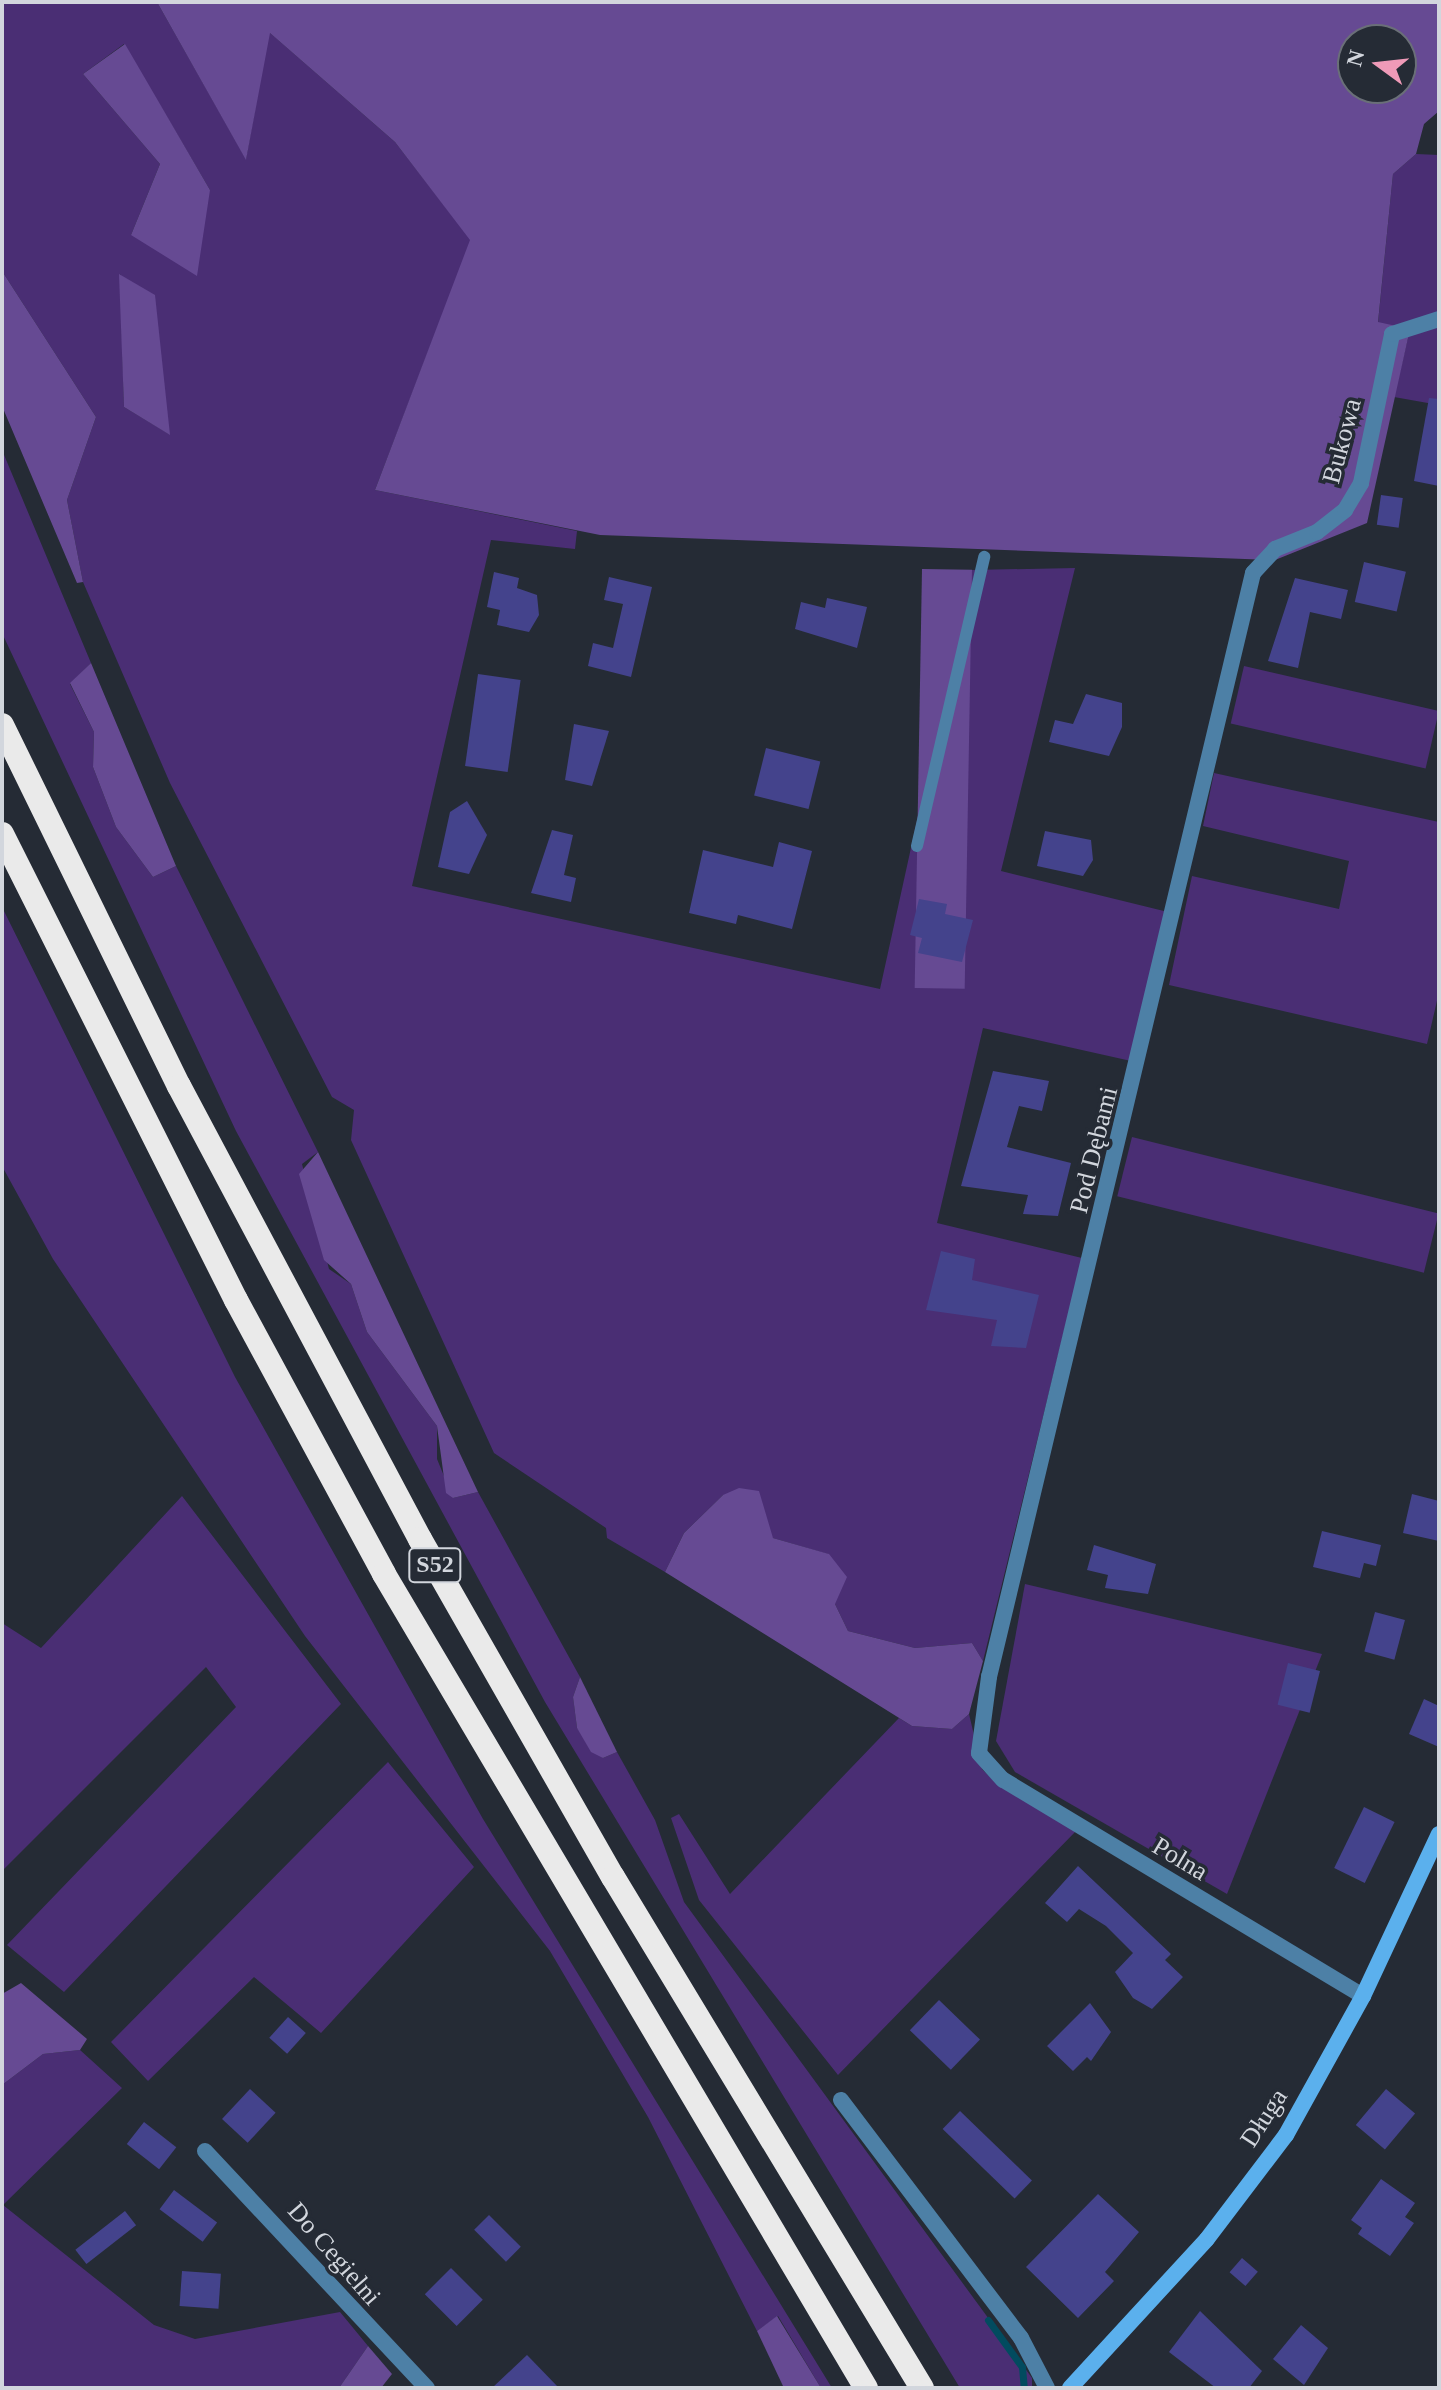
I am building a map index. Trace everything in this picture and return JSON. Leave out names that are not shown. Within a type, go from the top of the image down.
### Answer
[{"type":"highway","name":"S52","points":[[2,725],[179,1086],[420,1539],[613,1877],[919,2383]]},
{"type":"highway","name":"S52","points":[[2,834],[236,1300],[384,1574],[866,2388]]},
{"type":"street","name":"Bukowa","points":[[1263,562],[1345,510],[1361,483],[1392,334],[1439,319]]},
{"type":"street","name":"Pod Dębami","points":[[979,1753],[989,1677],[1253,573],[1263,562]]},
{"type":"street","name":"Polna","points":[[979,1753],[1003,1780],[1363,1996]]},
{"type":"street","name":"Długa","points":[[1070,2388],[1207,2239],[1286,2135],[1363,1996],[1439,1834]]},
{"type":"street","points":[[841,2100],[1021,2338],[1047,2388]]},
{"type":"street","name":"Do Cegielni","points":[[205,2151],[427,2388]]},
{"type":"lane","points":[[917,846],[984,557]]},
{"type":"shaded area","points":[[2,2],[157,2],[246,159],[269,32],[395,142],[471,240],[375,490],[577,531],[575,549],[491,540],[412,886],[880,989],[972,570],[1075,568],[1001,871],[1168,912],[1131,1061],[983,1028],[937,1223],[1082,1258],[983,1661],[972,1643],[915,1648],[848,1631],[835,1604],[828,1554],[773,1538],[723,1495],[684,1533],[665,1572],[607,1538],[606,1528],[494,1453],[351,1140],[354,1110],[332,1097],[170,783],[83,582],[67,500],[96,417],[2,271]],"holes":[[[124,44],[210,190],[131,235],[160,164],[83,74]],[[120,274],[169,434],[124,407]]]},
{"type":"shaded area","points":[[157,2],[1439,2],[1439,111],[1424,124],[1416,154],[1393,174],[1378,322],[1410,329],[1367,523],[1275,560],[600,535],[375,490],[470,240],[395,142],[270,33],[246,160]]},
{"type":"shaded area","points":[[125,44],[210,190],[197,276],[131,235],[160,164],[83,74]]},
{"type":"shaded area","points":[[1416,154],[1439,155],[1439,405],[1394,397],[1410,329],[1378,323],[1393,174]]},
{"type":"shaded area","points":[[2,271],[96,417],[67,500],[83,582],[77,583],[2,406]]},
{"type":"shaded area","points":[[119,274],[155,295],[170,435],[124,407]]},
{"type":"shaded area","points":[[2,450],[91,663],[70,684],[94,732],[93,767],[116,827],[153,877],[176,866],[318,1152],[302,1164],[329,1269],[351,1284],[367,1332],[437,1426],[437,1459],[453,1498],[478,1492],[580,1677],[573,1697],[577,1728],[603,1758],[617,1752],[655,1820],[684,1902],[1032,2378],[1032,2388],[960,2388],[545,1702],[236,1131],[2,633]]},
{"type":"shaded area","points":[[922,569],[972,570],[965,989],[915,988]]},
{"type":"shaded area","points":[[91,663],[176,866],[153,877],[116,827],[93,767],[94,732],[70,683]]},
{"type":"shaded area","points":[[1244,666],[1439,711],[1426,768],[1231,723]]},
{"type":"shaded area","points":[[1214,773],[1439,822],[1439,992],[1427,1044],[1169,985],[1192,876],[1339,909],[1349,861],[1203,826]]},
{"type":"shaded area","points":[[2,907],[235,1377],[483,1819],[832,2388],[821,2388],[778,2316],[757,2331],[648,2117],[550,1951],[305,1636],[53,1259],[2,1166]]},
{"type":"shaded area","points":[[1132,1137],[1439,1213],[1424,1273],[1117,1196]]},
{"type":"shaded area","points":[[318,1152],[478,1492],[453,1498],[446,1493],[437,1426],[367,1332],[351,1284],[324,1260],[299,1174]]},
{"type":"shaded area","points":[[739,1488],[759,1491],[773,1538],[829,1554],[847,1577],[835,1604],[848,1631],[915,1648],[972,1643],[983,1661],[969,1714],[952,1729],[912,1726],[665,1572],[684,1533],[723,1495]]},
{"type":"shaded area","points":[[182,1496],[341,1704],[64,1992],[7,1945],[236,1707],[206,1667],[2,1871],[2,1623],[41,1648]]},
{"type":"shaded area","points":[[1025,1584],[1322,1654],[1227,1894],[1015,1772],[996,1741]]},
{"type":"shaded area","points":[[580,1677],[617,1752],[603,1758],[591,1752],[577,1728],[573,1697]]},
{"type":"shaded area","points":[[969,1714],[982,1769],[999,1786],[1076,1831],[838,2075],[699,1900],[671,1818],[679,1814],[730,1894],[899,1718],[912,1726],[952,1729]]},
{"type":"shaded area","points":[[388,1762],[474,1867],[321,2033],[254,1977],[148,2081],[111,2042]]},
{"type":"shaded area","points":[[21,1983],[87,2039],[80,2050],[43,2054],[2,2085],[2,1994]]},
{"type":"shaded area","points":[[80,2050],[122,2088],[3,2205],[154,2325],[195,2339],[340,2312],[368,2346],[339,2388],[2,2388],[2,2085],[43,2054]]},
{"type":"shaded area","points":[[777,2316],[821,2388],[783,2386],[757,2331]]},
{"type":"shaded area","points":[[368,2346],[392,2374],[381,2388],[339,2388]]},
{"type":"building","points":[[1429,398],[1439,399],[1439,486],[1414,481]]},
{"type":"building","points":[[1381,495],[1403,498],[1399,528],[1377,525]]},
{"type":"building","points":[[1364,562],[1406,572],[1397,612],[1355,602]]},
{"type":"building","points":[[494,572],[519,578],[517,588],[537,595],[539,615],[529,632],[497,625],[500,610],[487,607]]},
{"type":"building","points":[[609,577],[652,587],[631,677],[588,666],[593,643],[613,648],[623,604],[604,600]]},
{"type":"building","points":[[1295,578],[1348,590],[1341,619],[1310,612],[1298,668],[1268,661]]},
{"type":"building","points":[[827,598],[867,607],[857,648],[795,629],[801,602],[825,608]]},
{"type":"building","points":[[478,674],[521,680],[508,772],[465,766]]},
{"type":"building","points":[[1086,694],[1122,703],[1122,727],[1109,756],[1049,742],[1055,720],[1073,724]]},
{"type":"building","points":[[574,724],[609,731],[592,786],[565,780]]},
{"type":"building","points":[[766,748],[820,762],[808,809],[754,796]]},
{"type":"building","points":[[467,801],[487,835],[469,874],[438,867],[450,812]]},
{"type":"building","points":[[552,830],[573,835],[564,875],[576,878],[571,902],[531,893]]},
{"type":"building","points":[[1045,831],[1091,840],[1093,860],[1083,876],[1037,866]]},
{"type":"building","points":[[779,842],[812,851],[792,929],[738,915],[736,924],[689,913],[703,850],[773,867]]},
{"type":"building","points":[[919,899],[947,904],[945,914],[973,920],[962,962],[918,953],[922,938],[910,935]]},
{"type":"building","points":[[993,1071],[1049,1081],[1042,1111],[1019,1106],[1007,1147],[1071,1163],[1058,1216],[1023,1214],[1028,1195],[961,1186]]},
{"type":"building","points":[[941,1251],[975,1259],[972,1280],[1039,1295],[1026,1348],[991,1346],[997,1320],[926,1310]]},
{"type":"building","points":[[1412,1494],[1439,1501],[1439,1541],[1403,1533]]},
{"type":"building","points":[[1322,1531],[1381,1545],[1376,1566],[1364,1563],[1360,1578],[1313,1567]]},
{"type":"building","points":[[1094,1545],[1156,1564],[1148,1594],[1105,1588],[1108,1575],[1087,1570]]},
{"type":"building","points":[[1375,1612],[1405,1620],[1394,1660],[1364,1652]]},
{"type":"building","points":[[1288,1663],[1320,1671],[1310,1713],[1278,1705]]},
{"type":"building","points":[[1424,1699],[1439,1706],[1439,1747],[1409,1734]]},
{"type":"building","points":[[1364,1807],[1395,1822],[1365,1883],[1334,1868]]},
{"type":"building","points":[[1078,1866],[1171,1954],[1165,1960],[1183,1977],[1152,2009],[1133,1998],[1115,1972],[1133,1953],[1106,1926],[1079,1909],[1067,1922],[1045,1903]]},
{"type":"building","points":[[939,2000],[980,2040],[951,2070],[910,2030]]},
{"type":"building","points":[[1090,2003],[1111,2032],[1091,2061],[1087,2057],[1073,2071],[1047,2046]]},
{"type":"building","points":[[288,2017],[306,2033],[287,2054],[269,2038]]},
{"type":"building","points":[[250,2089],[276,2113],[248,2143],[222,2119]]},
{"type":"building","points":[[1386,2089],[1415,2113],[1385,2149],[1356,2125]]},
{"type":"building","points":[[960,2111],[1032,2180],[1015,2198],[943,2129]]},
{"type":"building","points":[[144,2122],[176,2147],[159,2169],[127,2144]]},
{"type":"building","points":[[1381,2179],[1415,2203],[1405,2217],[1414,2223],[1390,2256],[1358,2234],[1362,2228],[1351,2220]]},
{"type":"building","points":[[174,2190],[217,2222],[203,2242],[160,2209]]},
{"type":"building","points":[[1098,2194],[1139,2232],[1105,2272],[1114,2281],[1078,2318],[1026,2267]]},
{"type":"building","points":[[125,2211],[136,2225],[86,2264],[75,2250]]},
{"type":"building","points":[[489,2215],[521,2247],[506,2262],[474,2230]]},
{"type":"building","points":[[1242,2258],[1258,2272],[1245,2286],[1230,2272]]},
{"type":"building","points":[[451,2268],[483,2300],[457,2326],[425,2294]]},
{"type":"building","points":[[182,2271],[221,2274],[218,2309],[180,2306]]},
{"type":"building","points":[[1200,2311],[1262,2371],[1249,2388],[1216,2388],[1169,2352]]},
{"type":"building","points":[[1301,2325],[1328,2348],[1304,2385],[1273,2359]]},
{"type":"building","points":[[527,2355],[559,2388],[492,2388]]},
{"type":"waterway","points":[[988,2320],[1022,2367],[1024,2388]]}]
